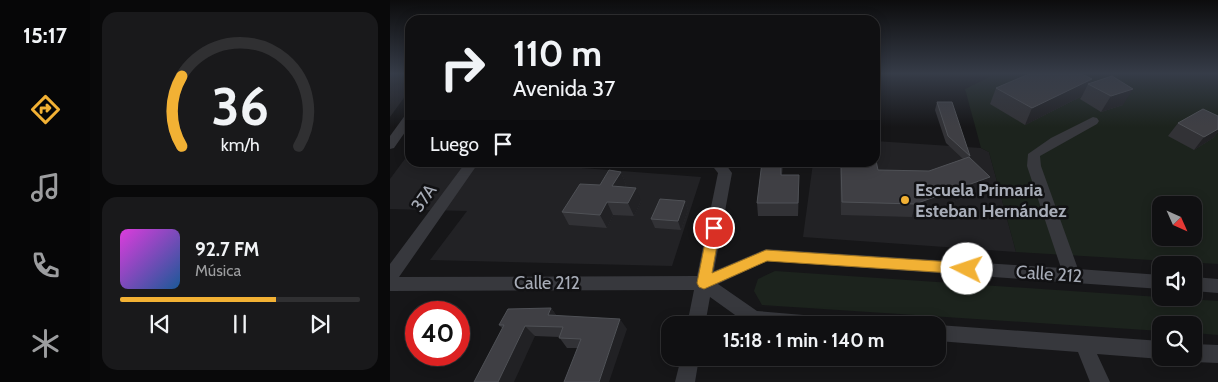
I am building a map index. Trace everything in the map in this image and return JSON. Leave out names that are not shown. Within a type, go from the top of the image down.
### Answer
[{"type":"street","points":[[1072,276],[1034,166],[1034,154],[1093,121]]},
{"type":"street","points":[[390,145],[405,123]]},
{"type":"street","name":"37A","points":[[390,277],[470,167]]},
{"type":"street","points":[[698,316],[725,172],[721,167]]},
{"type":"street","name":"Calle 212","points":[[390,284],[704,283],[766,255],[1152,281]]},
{"type":"street","points":[[704,283],[750,316]]},
{"type":"street","points":[[1202,285],[1218,286]]},
{"type":"street","points":[[946,334],[1152,349]]},
{"type":"street","points":[[1084,344],[1100,382]]},
{"type":"street","points":[[1202,353],[1218,354]]},
{"type":"street","points":[[685,382],[688,366]]},
{"type":"shaded area","points":[[390,92],[405,92],[405,96],[390,117]]},
{"type":"shaded area","points":[[966,92],[1218,92],[1218,264],[1202,263],[1202,256],[1152,256],[1152,260],[1016,252],[989,152],[981,148]]},
{"type":"shaded area","name":"Escuela Primaria Esteban Hernández","points":[[880,141],[981,148],[989,152],[1016,252],[803,237],[812,167],[880,167]]},
{"type":"shaded area","points":[[405,159],[405,167],[582,167],[701,177],[672,266],[430,260],[467,211],[390,209],[390,179]]},
{"type":"shaded area","points":[[775,271],[1152,297],[1152,306],[1202,306],[1202,300],[1218,301],[1218,335],[1202,334],[1202,316],[1152,316],[1152,330],[762,305],[754,291],[758,279]]},
{"type":"building","points":[[1003,92],[1065,92],[1032,108]]},
{"type":"building","points":[[1103,92],[1124,92],[1111,96]]},
{"type":"building","points":[[937,102],[952,102],[970,156],[948,136]]},
{"type":"building","points":[[1203,109],[1218,116],[1218,129],[1204,137],[1178,123]]},
{"type":"building","points":[[969,157],[990,177],[915,204],[842,202],[841,167],[877,167],[878,170],[929,171]]},
{"type":"building","points":[[761,167],[781,167],[781,175],[799,175],[798,203],[757,203]]},
{"type":"building","points":[[609,170],[621,172],[612,186],[636,188],[628,203],[607,202],[600,215],[562,212],[580,184],[600,185]]},
{"type":"building","points":[[660,199],[685,201],[678,221],[651,219]]},
{"type":"building","points":[[551,308],[548,315],[620,319],[599,382],[564,382],[581,339],[559,338],[563,327],[525,326],[498,382],[474,382],[504,325],[499,325],[508,309]]},
{"type":"place","name":"Escuela Primaria Esteban Hernández","points":[[905,200]]},
{"type":"route","points":[[714,228],[704,283],[766,255],[967,269]]}]
